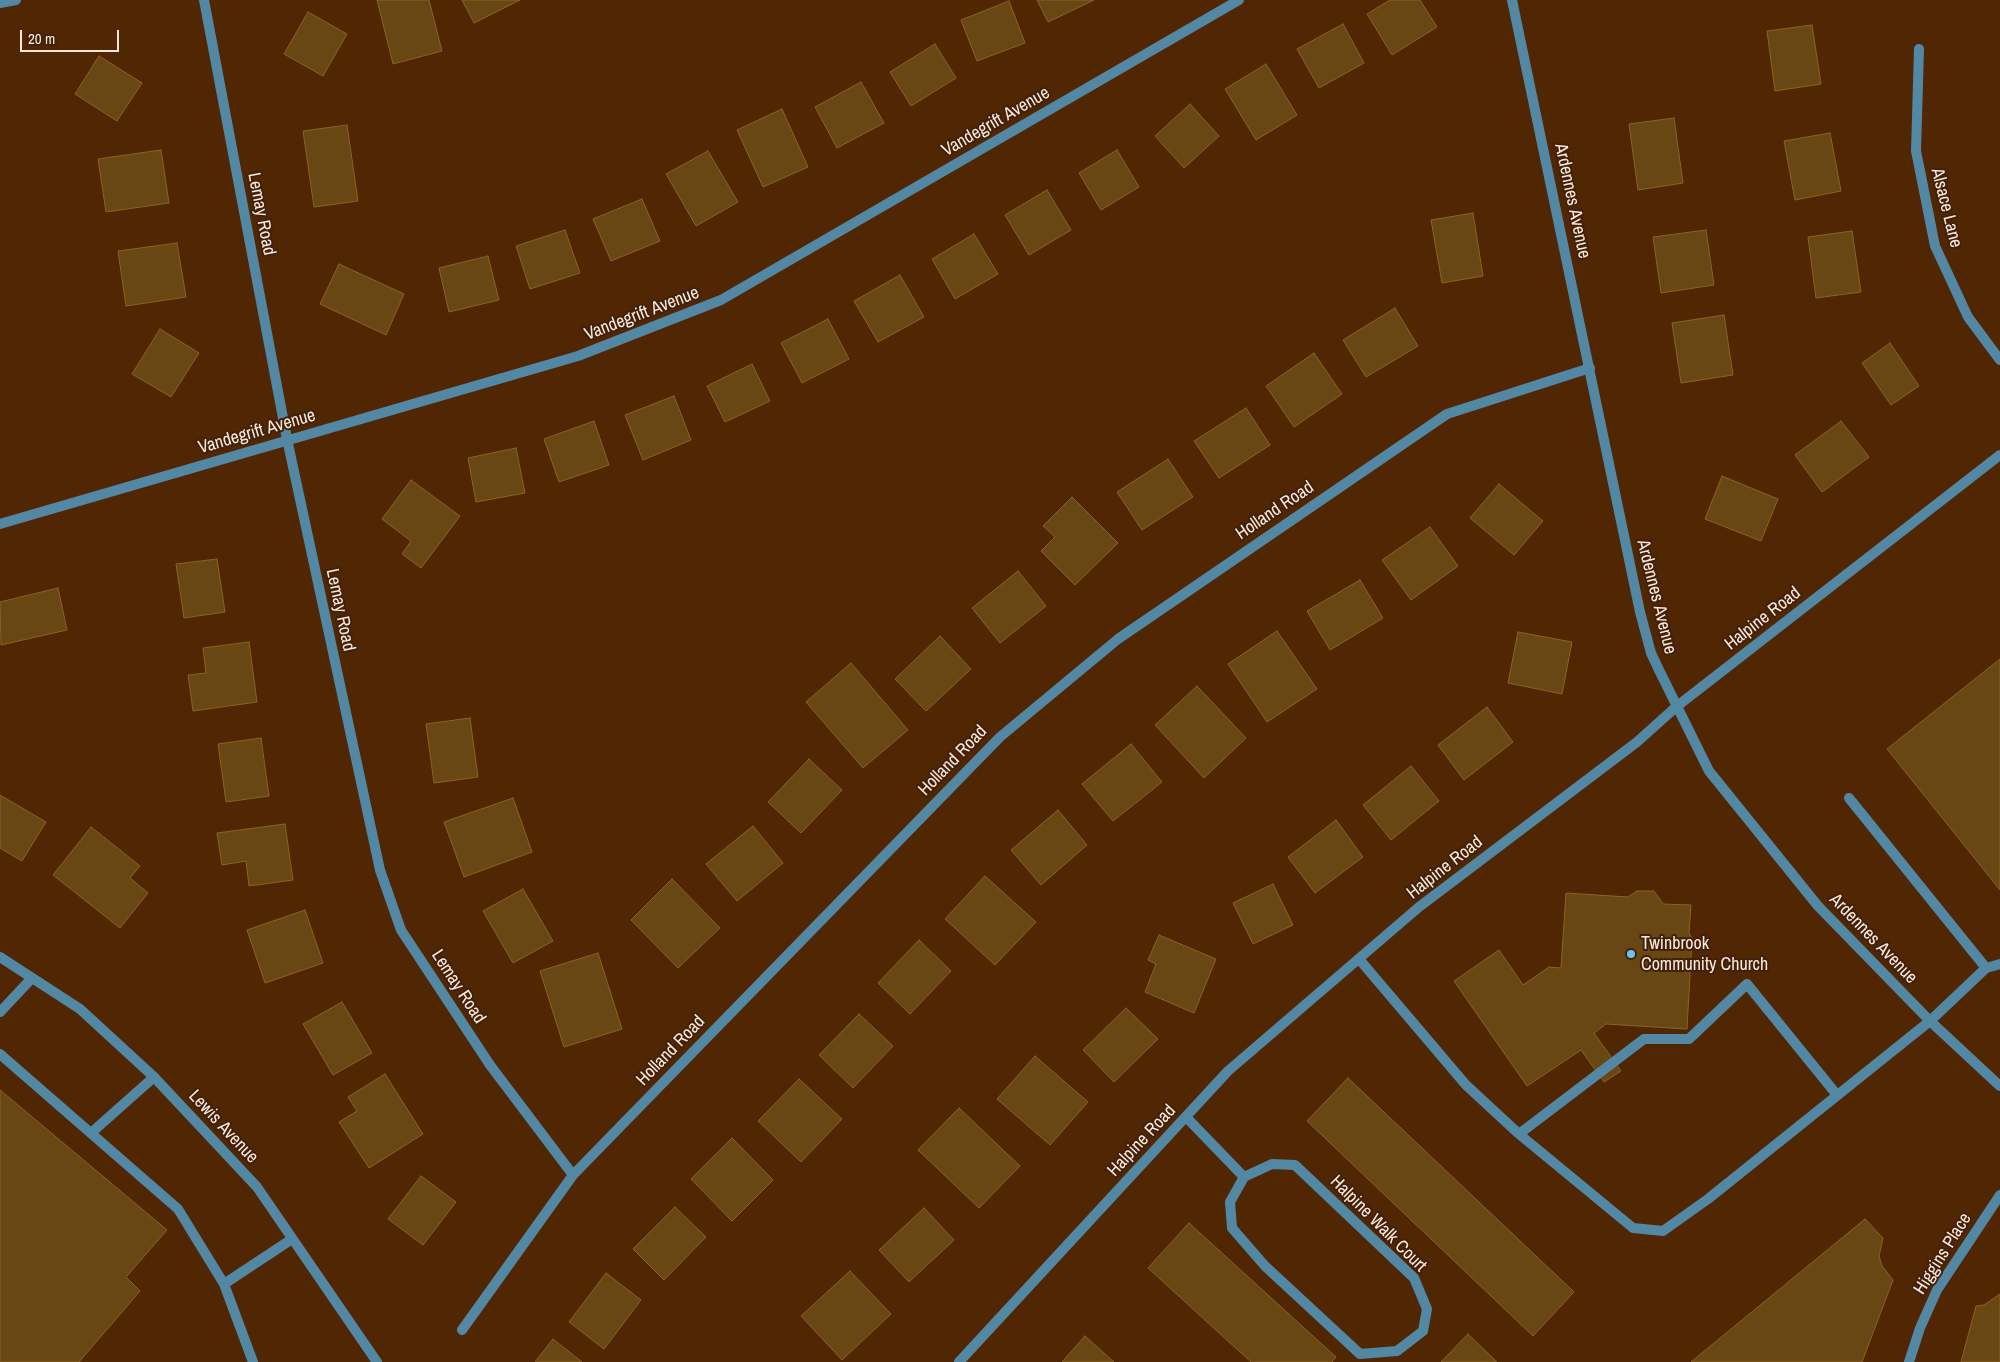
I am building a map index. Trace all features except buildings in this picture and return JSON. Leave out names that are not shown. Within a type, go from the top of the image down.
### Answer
[{"type":"street","points":[[0,3],[16,0]]},
{"type":"street","name":"Lemay Road","points":[[204,0],[287,439],[380,870],[401,930],[490,1065],[573,1175]]},
{"type":"street","name":"Vandegrift Avenue","points":[[0,524],[287,439],[578,356],[721,300],[1239,0]]},
{"type":"street","name":"Ardennes Avenue","points":[[1512,0],[1640,612],[1651,653],[1709,771],[1818,906],[1930,1021],[2000,1086]]},
{"type":"street","name":"Alsace Lane","points":[[1919,49],[1916,151],[1935,246],[1968,317],[2000,360]]},
{"type":"street","name":"Holland Road","points":[[462,1330],[573,1175],[1000,736],[1118,639],[1447,414],[1590,368]]},
{"type":"street","name":"Halpine Road","points":[[959,1362],[1228,1072],[1419,907],[1637,742],[1676,707],[2000,455]]},
{"type":"street","points":[[1849,798],[1986,968]]},
{"type":"street","name":"Lewis Avenue","points":[[0,957],[80,1009],[154,1077],[257,1187],[377,1362]]},
{"type":"street","points":[[1359,959],[1466,1084],[1519,1134],[1633,1228],[1663,1231],[1708,1199],[1930,1021],[1986,968],[2000,964]]},
{"type":"street","points":[[0,1012],[32,978]]},
{"type":"street","points":[[1519,1134],[1644,1038],[1689,1039],[1747,984],[1837,1096]]},
{"type":"street","points":[[0,1054],[178,1209],[224,1284],[253,1362]]},
{"type":"street","points":[[91,1133],[154,1077]]},
{"type":"street","points":[[1186,1117],[1244,1177]]},
{"type":"street","name":"Halpine Walk Court","points":[[1272,1164],[1295,1165],[1414,1278],[1427,1309],[1423,1331],[1397,1351],[1360,1354],[1265,1266],[1232,1228],[1230,1202],[1244,1177],[1272,1164]]},
{"type":"street","name":"Higgins Place","points":[[1909,1362],[1920,1328],[1937,1290],[2000,1195]]},
{"type":"street","points":[[224,1284],[292,1239]]},
{"type":"place","name":"Twinbrook Community Church","points":[[1631,954]]}]
